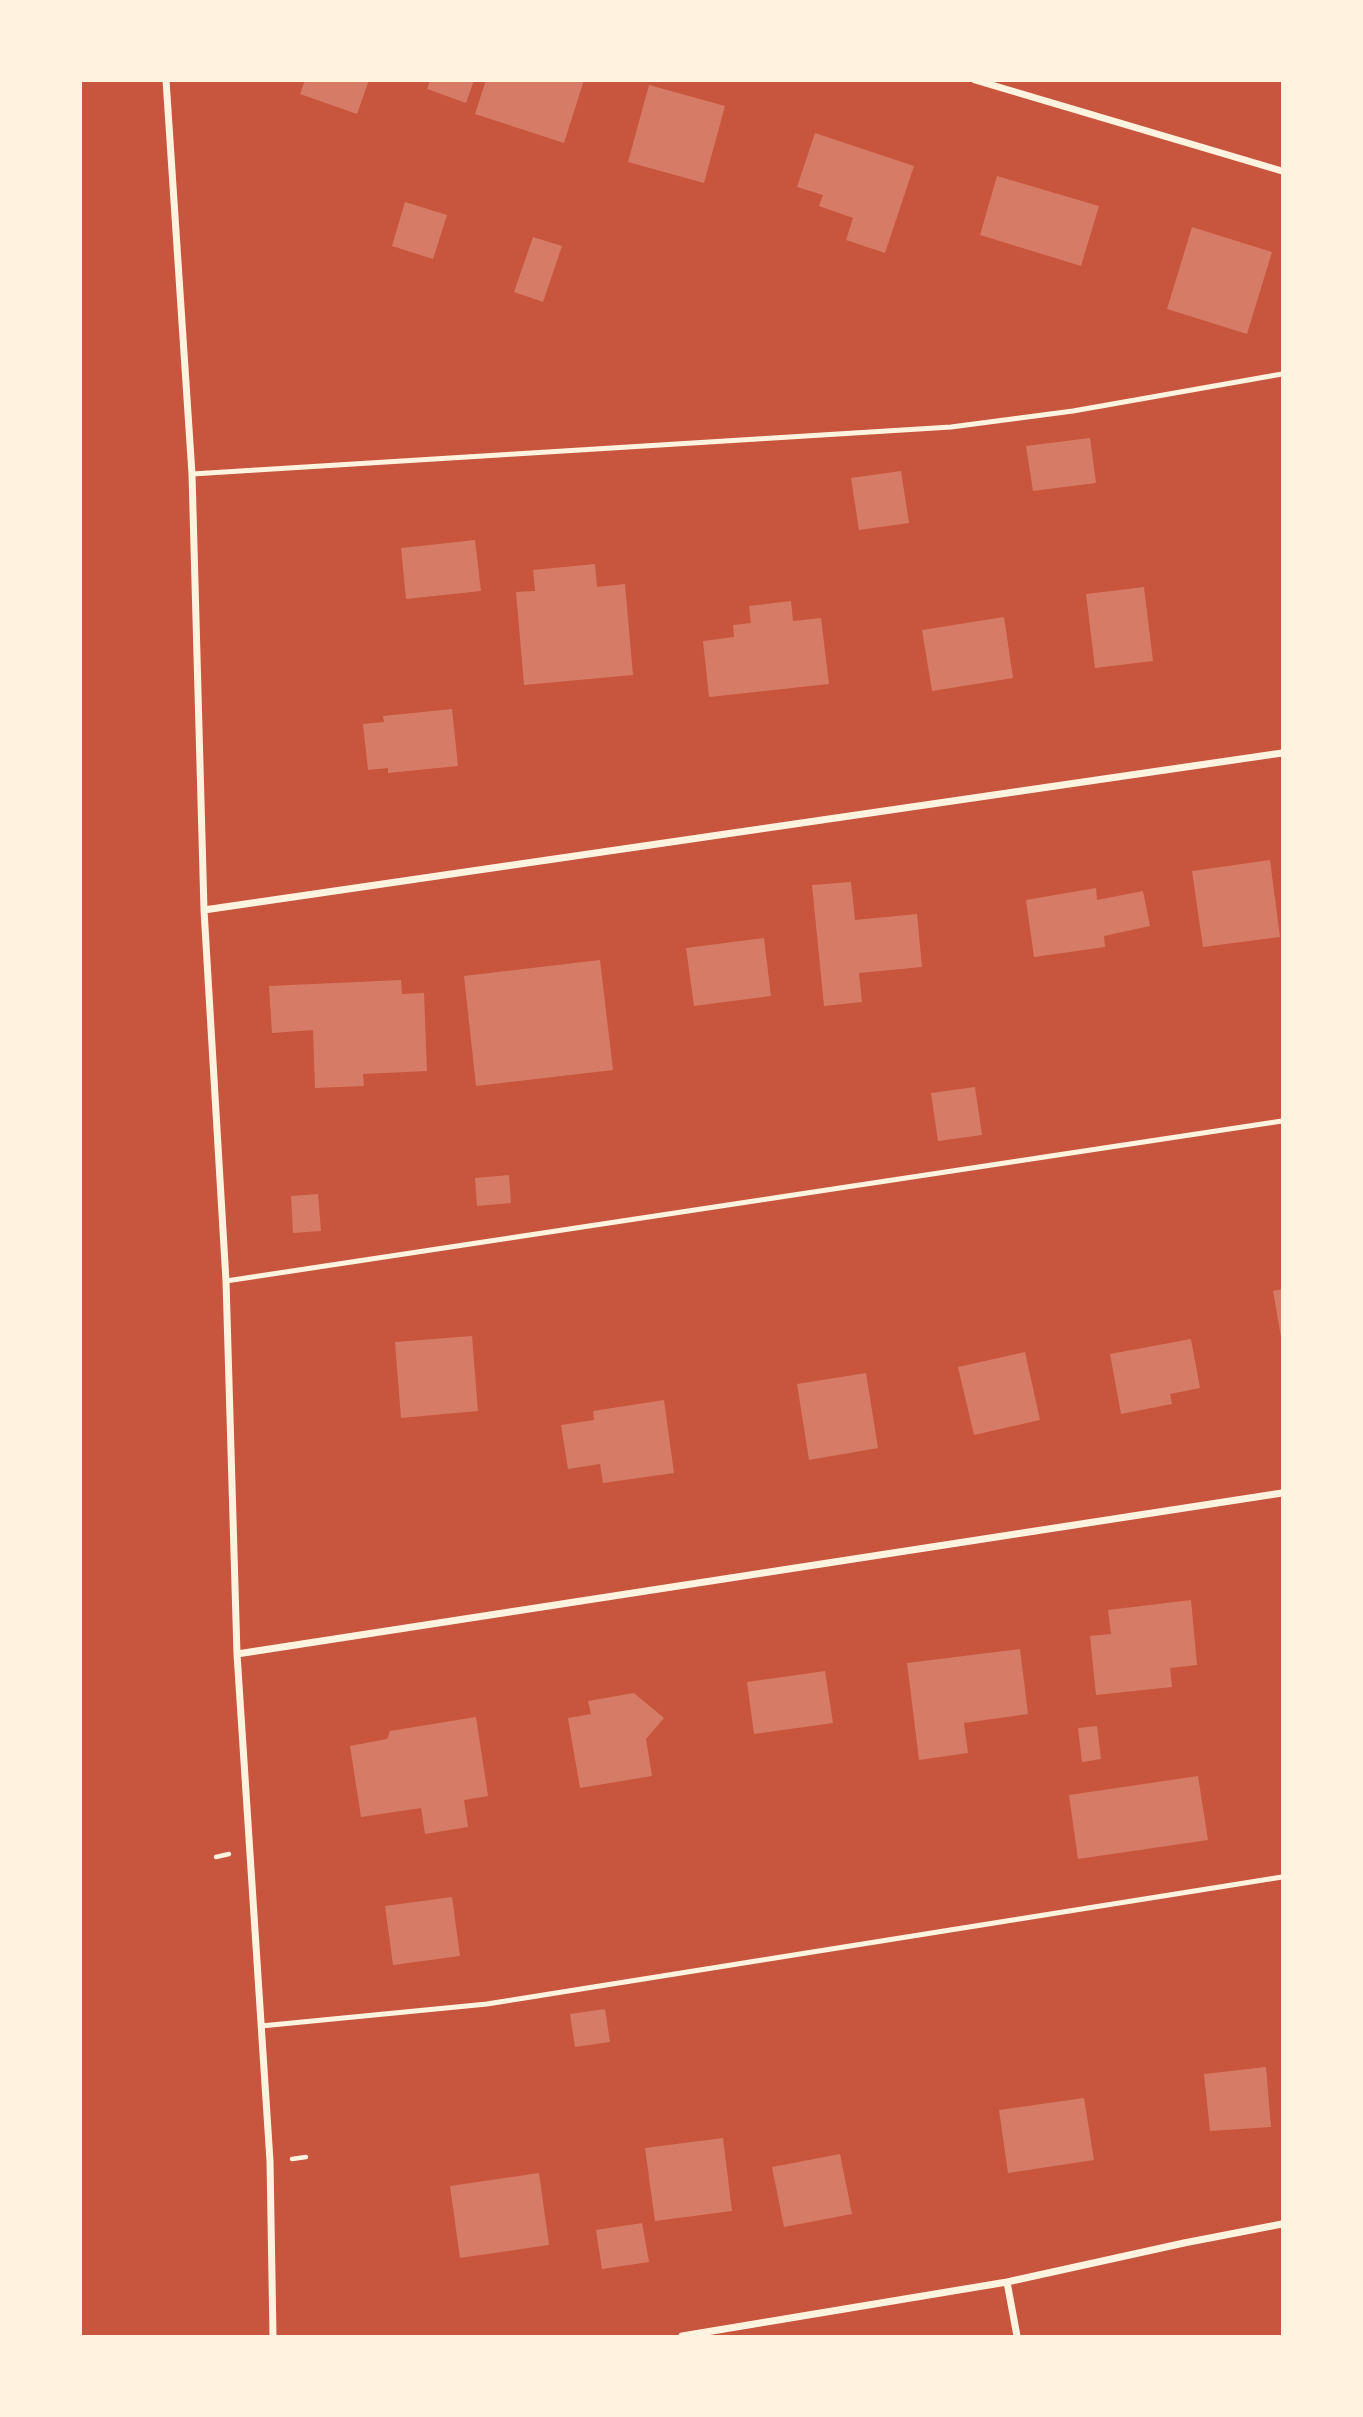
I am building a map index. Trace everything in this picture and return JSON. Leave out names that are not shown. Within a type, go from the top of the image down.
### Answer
[{"type":"street","points":[[166,80],[192,474],[204,910],[226,1281],[237,1654],[270,2161],[273,2336]]},
{"type":"street","points":[[975,80],[1283,171]]},
{"type":"street","points":[[204,910],[1283,753]]},
{"type":"street","points":[[237,1654],[1283,1493]]},
{"type":"street","points":[[682,2336],[1007,2281],[1283,2224]]},
{"type":"street","points":[[1007,2281],[1017,2336]]},
{"type":"lane","points":[[192,474],[951,427],[1073,411],[1283,374]]},
{"type":"lane","points":[[226,1281],[1283,1121]]},
{"type":"lane","points":[[261,2026],[487,2004],[1283,1877]]},
{"type":"building","points":[[305,80],[369,80],[357,114],[300,94]]},
{"type":"building","points":[[430,80],[474,80],[466,103],[427,89]]},
{"type":"building","points":[[486,80],[584,80],[564,143],[475,114]]},
{"type":"building","points":[[649,85],[725,106],[704,183],[628,162]]},
{"type":"building","points":[[815,133],[914,166],[885,253],[846,240],[853,218],[819,206],[823,195],[797,187]]},
{"type":"building","points":[[997,176],[1099,206],[1081,266],[980,235]]},
{"type":"building","points":[[405,202],[447,215],[433,259],[392,246]]},
{"type":"building","points":[[1192,227],[1272,252],[1247,334],[1167,309]]},
{"type":"building","points":[[533,237],[562,246],[543,302],[514,292]]},
{"type":"building","points":[[1090,438],[1096,483],[1033,491],[1026,446]]},
{"type":"building","points":[[901,471],[909,523],[859,530],[851,478]]},
{"type":"building","points":[[475,540],[481,591],[406,599],[401,548]]},
{"type":"building","points":[[595,564],[597,587],[625,584],[633,675],[524,685],[516,592],[535,591],[533,570]]},
{"type":"building","points":[[1144,587],[1153,661],[1095,668],[1086,594]]},
{"type":"building","points":[[791,601],[793,621],[821,618],[829,684],[709,697],[703,641],[734,637],[733,625],[751,623],[749,606]]},
{"type":"building","points":[[1004,617],[1013,678],[932,691],[922,630]]},
{"type":"building","points":[[452,709],[458,766],[388,773],[388,768],[368,770],[363,724],[384,722],[383,716]]},
{"type":"building","points":[[1270,860],[1280,937],[1203,947],[1192,871]]},
{"type":"building","points":[[851,882],[855,920],[917,914],[922,967],[859,973],[862,1002],[824,1006],[812,885]]},
{"type":"building","points":[[1096,888],[1097,900],[1143,891],[1150,926],[1104,936],[1105,947],[1034,957],[1026,900]]},
{"type":"building","points":[[764,938],[771,996],[694,1006],[686,948]]},
{"type":"building","points":[[600,960],[613,1070],[476,1086],[464,976]]},
{"type":"building","points":[[401,980],[402,994],[424,993],[427,1071],[363,1074],[364,1086],[315,1088],[313,1030],[272,1033],[269,986]]},
{"type":"building","points":[[975,1087],[982,1135],[938,1141],[931,1093]]},
{"type":"building","points":[[509,1175],[511,1203],[477,1206],[475,1178]]},
{"type":"building","points":[[318,1194],[321,1231],[293,1233],[291,1196]]},
{"type":"building","points":[[1282,1289],[1282,1337],[1281,1337],[1273,1291]]},
{"type":"building","points":[[472,1336],[478,1411],[401,1418],[395,1342]]},
{"type":"building","points":[[1191,1339],[1200,1388],[1170,1394],[1172,1404],[1121,1414],[1110,1354]]},
{"type":"building","points":[[1025,1352],[1040,1420],[974,1435],[958,1367]]},
{"type":"building","points":[[866,1373],[878,1448],[809,1460],[797,1384]]},
{"type":"building","points":[[664,1400],[674,1473],[603,1483],[600,1464],[568,1469],[561,1425],[594,1420],[593,1411]]},
{"type":"building","points":[[1191,1600],[1197,1665],[1170,1668],[1172,1687],[1096,1695],[1090,1636],[1111,1634],[1108,1610]]},
{"type":"building","points":[[1020,1649],[1028,1714],[964,1723],[968,1753],[919,1760],[907,1663]]},
{"type":"building","points":[[825,1671],[833,1723],[754,1734],[747,1682]]},
{"type":"building","points":[[634,1693],[664,1718],[646,1739],[652,1776],[580,1788],[568,1718],[591,1714],[588,1701]]},
{"type":"building","points":[[476,1717],[488,1796],[464,1800],[468,1827],[425,1834],[421,1808],[361,1817],[350,1746],[387,1739],[390,1731]]},
{"type":"building","points":[[1097,1726],[1101,1759],[1082,1762],[1078,1728]]},
{"type":"building","points":[[1198,1776],[1208,1840],[1078,1859],[1069,1795]]},
{"type":"building","points":[[452,1897],[460,1956],[393,1965],[385,1906]]},
{"type":"building","points":[[605,2009],[610,2042],[575,2047],[570,2014]]},
{"type":"building","points":[[1266,2067],[1271,2127],[1210,2131],[1204,2074]]},
{"type":"building","points":[[1084,2098],[1094,2160],[1008,2173],[999,2110]]},
{"type":"building","points":[[723,2138],[732,2211],[655,2221],[645,2148]]},
{"type":"building","points":[[840,2154],[852,2214],[784,2227],[772,2167]]},
{"type":"building","points":[[539,2173],[549,2245],[460,2258],[450,2186]]},
{"type":"building","points":[[642,2223],[649,2262],[602,2269],[596,2230]]}]
